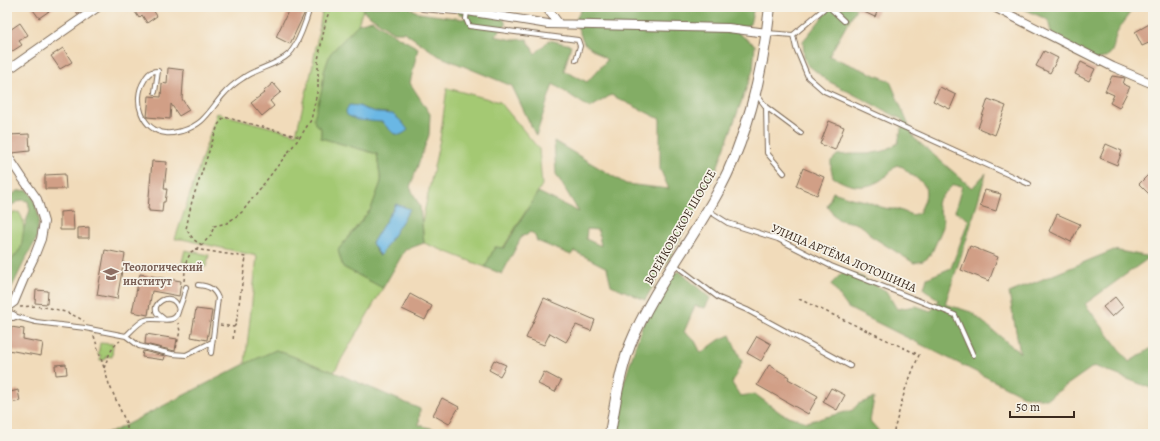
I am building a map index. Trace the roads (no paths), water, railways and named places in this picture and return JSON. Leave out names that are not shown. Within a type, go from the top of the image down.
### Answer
[{"type":"street","points":[[7,70],[98,7]]},
{"type":"street","points":[[423,7],[467,11],[548,24],[728,28],[767,33]]},
{"type":"street","points":[[546,7],[559,24]]},
{"type":"street","name":"ВОЕЙКОВСКОЕ ШОССЕ","points":[[610,434],[619,381],[630,346],[647,308],[719,190],[738,150],[755,93],[767,33],[770,7]]},
{"type":"street","points":[[994,7],[1113,67],[1153,84]]},
{"type":"street","points":[[7,155],[37,199],[44,222],[41,239],[11,311]]},
{"type":"lane","points":[[155,92],[158,71],[147,75],[142,83],[140,107],[142,117],[148,125],[166,133],[178,132],[192,128],[204,120],[230,87],[245,76],[289,54],[300,36],[310,7]]},
{"type":"lane","points":[[767,33],[793,35],[827,7],[844,21]]},
{"type":"lane","points":[[467,11],[466,20],[469,26],[578,40],[580,46],[576,60]]},
{"type":"lane","points":[[793,35],[796,48],[808,77],[824,91],[1029,184]]},
{"type":"lane","points":[[755,93],[766,107],[801,133]]},
{"type":"lane","points":[[766,107],[767,153],[784,173]]},
{"type":"lane","name":"УЛИЦА АРТЁМА ЛОТОШИНА","points":[[707,210],[728,223],[778,239],[831,266],[955,315],[973,355]]},
{"type":"lane","points":[[674,264],[719,298],[747,310],[850,366]]},
{"type":"lane","points":[[198,285],[211,288],[216,293],[218,298],[211,353]]},
{"type":"lane","points":[[126,336],[144,320],[154,318],[171,320],[176,317],[186,286]]},
{"type":"lane","points":[[164,319],[157,313],[156,310],[159,302],[164,299],[172,300],[176,303],[178,310]]},
{"type":"lane","points":[[11,311],[36,322],[94,329],[126,336],[139,346],[175,354],[186,355],[212,342]]},
{"type":"water","points":[[349,105],[359,106],[380,113],[393,114],[408,130],[400,135],[393,133],[382,122],[357,120],[347,115],[346,111]]},
{"type":"water","points":[[396,204],[410,209],[380,256],[372,243]]},
{"type":"place","name":"Теологический институт","points":[[111,274]]}]
